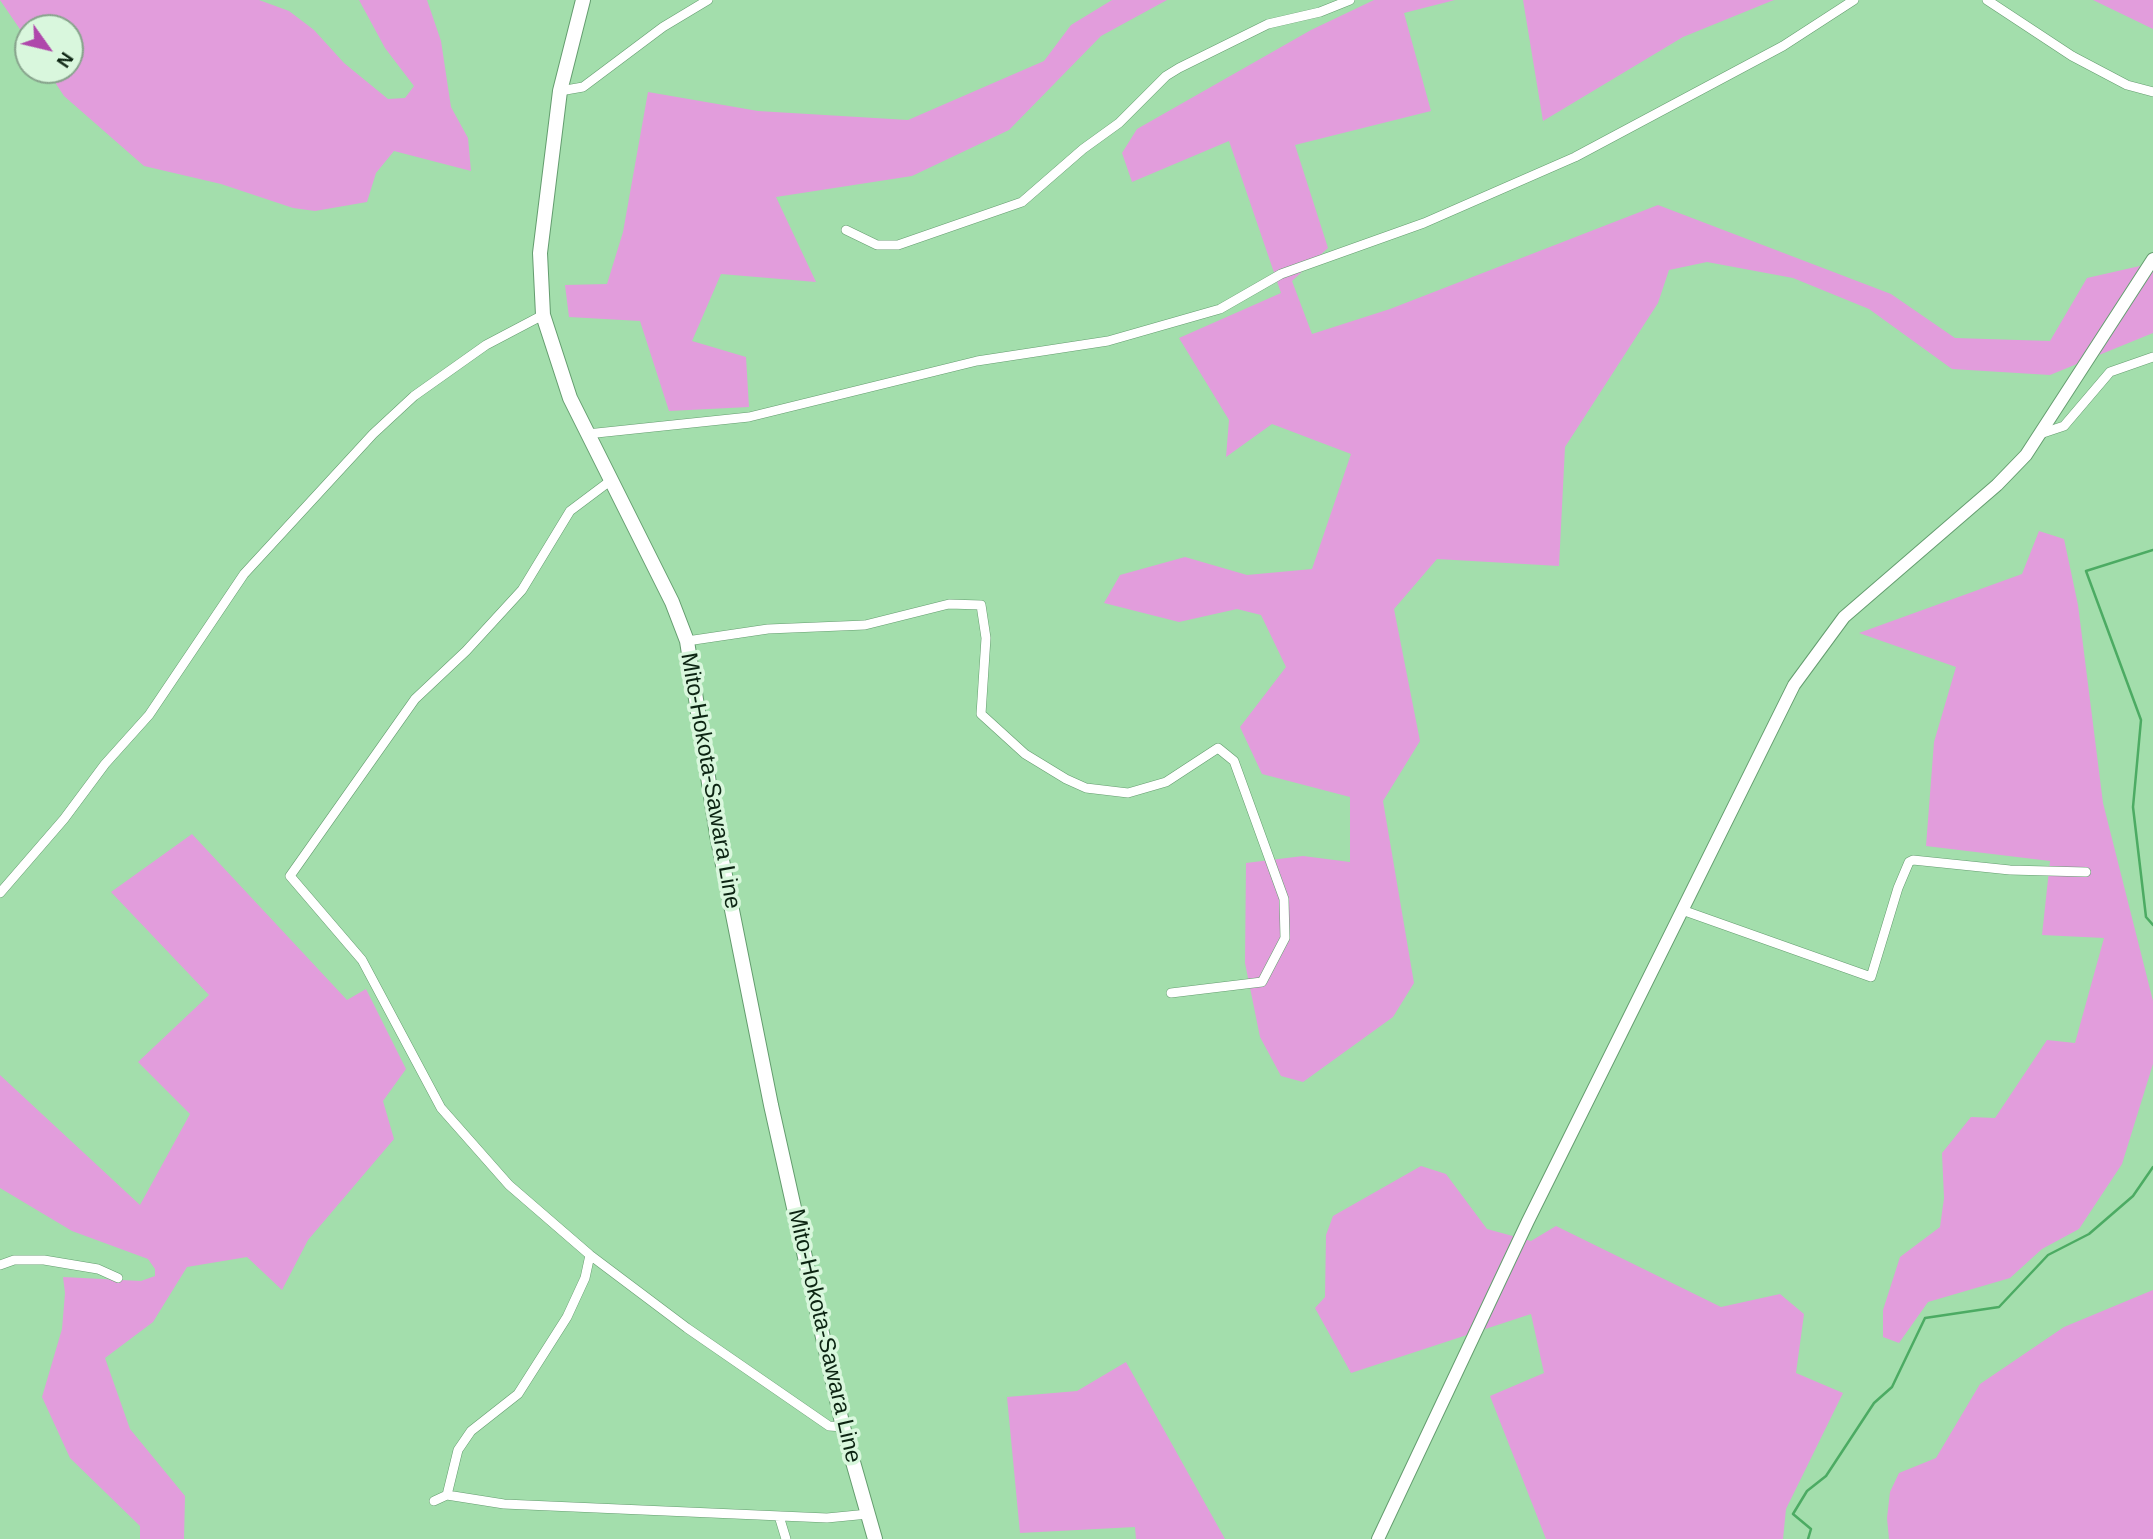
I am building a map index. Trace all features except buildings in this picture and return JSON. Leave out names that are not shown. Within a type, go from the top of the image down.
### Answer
[{"type":"main road","name":"Mito-Hokota-Sawara Line","points":[[583,0],[560,91],[540,253],[543,315],[570,398],[672,602],[687,641],[717,835],[757,1038],[843,1427],[875,1539]]},
{"type":"street","points":[[560,91],[583,87],[663,27],[708,0]]},
{"type":"street","points":[[846,230],[877,245],[898,244],[1022,202],[1083,149],[1119,123],[1166,76],[1268,24],[1320,12],[1350,0]]},
{"type":"street","points":[[587,434],[749,417],[977,361],[1108,341],[1220,309],[1281,274],[1424,223],[1575,157],[1783,46],[1854,0]]},
{"type":"street","points":[[1986,0],[2071,56],[2127,85],[2153,92]]},
{"type":"street","points":[[1378,1539],[1522,1233],[1794,685],[1811,659],[1855,607],[2011,472],[2039,434],[2153,259]]},
{"type":"street","points":[[0,893],[64,818],[105,764],[149,715],[244,574],[373,434],[414,396],[486,345],[543,315]]},
{"type":"street","points":[[2039,434],[2064,426],[2110,373],[2153,358]]},
{"type":"street","points":[[610,481],[570,511],[522,590],[466,651],[415,699],[289,876],[362,960],[441,1108],[509,1185],[590,1255],[687,1328],[829,1426],[843,1427]]},
{"type":"street","points":[[687,641],[768,629],[865,625],[949,604],[981,605],[986,638],[981,714],[1025,754],[1066,779],[1086,788],[1128,793],[1166,782],[1218,748],[1234,761],[1284,900],[1285,938],[1262,982],[1171,993]]},
{"type":"street","points":[[1682,910],[1871,977],[1898,888],[1913,860],[2010,870],[2086,872]]},
{"type":"street","points":[[447,1495],[458,1450],[471,1431],[518,1394],[568,1317],[590,1255]]},
{"type":"street","points":[[0,1265],[15,1260],[44,1260],[98,1269],[118,1278]]},
{"type":"street","points":[[434,1501],[447,1495],[504,1504],[827,1518],[868,1514]]},
{"type":"street","points":[[779,1516],[786,1539]]},
{"type":"shaded area","points":[[0,0],[259,0],[289,11],[314,30],[344,63],[388,99],[405,98],[414,86],[385,48],[359,0],[427,0],[441,41],[451,107],[468,138],[471,171],[394,151],[376,173],[367,202],[315,211],[293,208],[221,184],[144,166],[64,96],[56,84],[84,84],[84,14],[14,14],[14,20]]},
{"type":"shaded area","points":[[1112,0],[1167,0],[1101,36],[1009,130],[912,176],[776,197],[816,282],[721,274],[692,341],[746,357],[749,407],[669,411],[640,321],[569,317],[565,285],[607,284],[623,232],[648,92],[758,111],[908,120],[1044,61],[1071,25]]},
{"type":"shaded area","points":[[1374,0],[1455,0],[1404,13],[1431,111],[1295,145],[1328,248],[1292,281],[1312,334],[1390,309],[1658,205],[1891,294],[1955,338],[2050,341],[2087,278],[2153,263],[2153,333],[2050,375],[1952,369],[1869,309],[1793,278],[1707,262],[1669,270],[1658,303],[1565,447],[1559,566],[1437,559],[1394,609],[1420,741],[1383,801],[1414,983],[1393,1017],[1303,1082],[1281,1076],[1260,1037],[1245,963],[1246,863],[1303,856],[1350,862],[1350,797],[1262,774],[1240,727],[1286,667],[1261,615],[1237,609],[1179,622],[1104,603],[1120,575],[1185,557],[1247,575],[1312,569],[1351,454],[1272,424],[1226,457],[1229,420],[1179,338],[1281,293],[1229,141],[1132,182],[1122,153],[1137,129],[1311,30]]},
{"type":"shaded area","points":[[1523,0],[1774,0],[1683,37],[1543,121]]},
{"type":"shaded area","points":[[2093,0],[2153,0],[2153,29]]},
{"type":"shaded area","points":[[2039,531],[2064,539],[2078,605],[2103,803],[2153,1001],[2153,1064],[2122,1164],[2079,1229],[2042,1249],[2010,1278],[1928,1302],[1899,1343],[1883,1337],[1883,1310],[1900,1257],[1940,1227],[1944,1198],[1942,1153],[1971,1117],[1995,1118],[2047,1040],[2075,1043],[2104,938],[2042,935],[2050,861],[1926,846],[1934,742],[1956,667],[1859,633],[2022,574]]},
{"type":"shaded area","points":[[192,834],[347,1000],[366,989],[406,1069],[383,1101],[394,1139],[308,1240],[282,1290],[247,1257],[187,1267],[153,1322],[105,1358],[130,1429],[185,1496],[184,1539],[140,1539],[140,1526],[70,1458],[42,1397],[62,1329],[65,1293],[63,1277],[141,1281],[155,1276],[155,1269],[148,1259],[72,1231],[0,1188],[0,1075],[140,1205],[190,1114],[138,1062],[209,995],[111,892]]},
{"type":"shaded area","points":[[1421,1166],[1446,1174],[1487,1229],[1531,1241],[1556,1226],[1721,1307],[1780,1294],[1804,1314],[1796,1373],[1843,1393],[1786,1509],[1783,1539],[1546,1539],[1490,1396],[1544,1373],[1531,1314],[1351,1373],[1315,1308],[1325,1297],[1326,1235],[1333,1216]]},
{"type":"shaded area","points":[[2153,1290],[2153,1539],[1889,1539],[1887,1518],[1890,1492],[1899,1473],[1936,1458],[1980,1384],[2064,1327]]},
{"type":"shaded area","points":[[1126,1362],[1225,1539],[1136,1539],[1135,1527],[1020,1533],[1007,1397],[1077,1391]]},
{"type":"waterway","points":[[2153,550],[2086,571],[2141,720],[2133,807],[2146,917],[2153,925]]},
{"type":"waterway","points":[[1808,1539],[1811,1529],[1793,1514],[1807,1491],[1826,1476],[1874,1403],[1892,1387],[1925,1318],[1999,1307],[2048,1255],[2089,1234],[2133,1196],[2153,1167]]}]
